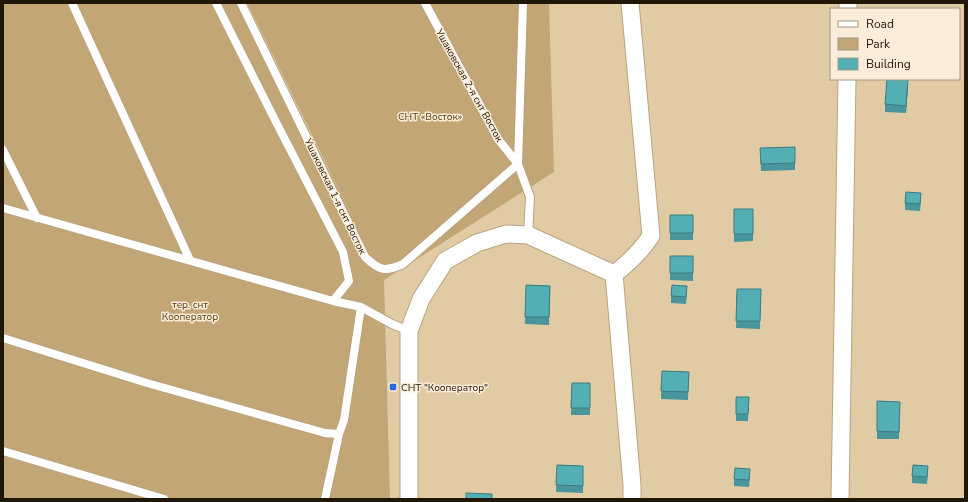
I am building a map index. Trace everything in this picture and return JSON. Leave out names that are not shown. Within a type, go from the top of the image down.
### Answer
[{"type":"street","points":[[614,274],[629,263],[642,249],[651,236],[630,3]]},
{"type":"street","points":[[840,499],[847,80]]},
{"type":"street","points":[[409,499],[409,331],[421,299],[446,262],[477,243],[506,234],[528,236],[614,274]]},
{"type":"street","points":[[614,274],[632,499]]},
{"type":"lane","points":[[72,3],[190,260]]},
{"type":"lane","points":[[216,3],[343,252],[349,281],[332,301]]},
{"type":"lane","name":"Ушаковская 1-я снт Восток","points":[[240,3],[365,257],[375,266],[389,270],[403,264],[518,164]]},
{"type":"lane","name":"Ушаковская 2-я снт Восток","points":[[424,3],[498,139],[518,164],[530,197],[528,236]]},
{"type":"lane","points":[[518,164],[522,3]]},
{"type":"lane","points":[[3,150],[37,218]]},
{"type":"lane","points":[[3,208],[332,301],[361,307],[392,324],[409,331]]},
{"type":"lane","points":[[325,499],[339,434],[344,420],[361,307]]},
{"type":"lane","points":[[3,338],[148,383],[325,434],[339,434]]},
{"type":"lane","points":[[3,451],[164,499]]},
{"type":"green space","name":"тер. снт Кооператор","points":[[3,3],[244,3],[353,218],[247,3],[549,3],[554,172],[384,280],[390,499],[3,499]]},
{"type":"building","points":[[887,80],[908,80],[906,106],[885,104]]},
{"type":"building","points":[[795,147],[795,163],[761,164],[760,148]]},
{"type":"building","points":[[906,192],[921,193],[920,204],[905,203]]},
{"type":"building","points":[[734,209],[753,209],[753,234],[734,234]]},
{"type":"building","points":[[670,215],[693,215],[693,233],[670,233]]},
{"type":"building","points":[[670,256],[693,256],[693,273],[670,273]]},
{"type":"building","points":[[526,285],[550,286],[549,317],[525,317]]},
{"type":"building","points":[[672,285],[687,286],[686,297],[671,296]]},
{"type":"building","points":[[737,289],[761,289],[760,321],[736,321]]},
{"type":"building","points":[[662,371],[689,372],[688,392],[661,391]]},
{"type":"building","points":[[572,383],[590,383],[590,408],[571,408]]},
{"type":"building","points":[[736,397],[749,397],[748,414],[736,414]]},
{"type":"building","points":[[877,401],[900,402],[899,432],[877,431]]},
{"type":"building","points":[[557,465],[583,466],[583,486],[556,485]]},
{"type":"building","points":[[913,465],[928,466],[927,477],[912,476]]},
{"type":"building","points":[[735,468],[750,469],[749,480],[734,479]]},
{"type":"building","points":[[466,493],[492,494],[492,499],[466,499]]},
{"type":"place","name":"СНТ \"Кооператор\"","points":[[393,387]]},
{"type":"park label","name":"СНТ «Восток»","points":[[430,116]]}]
